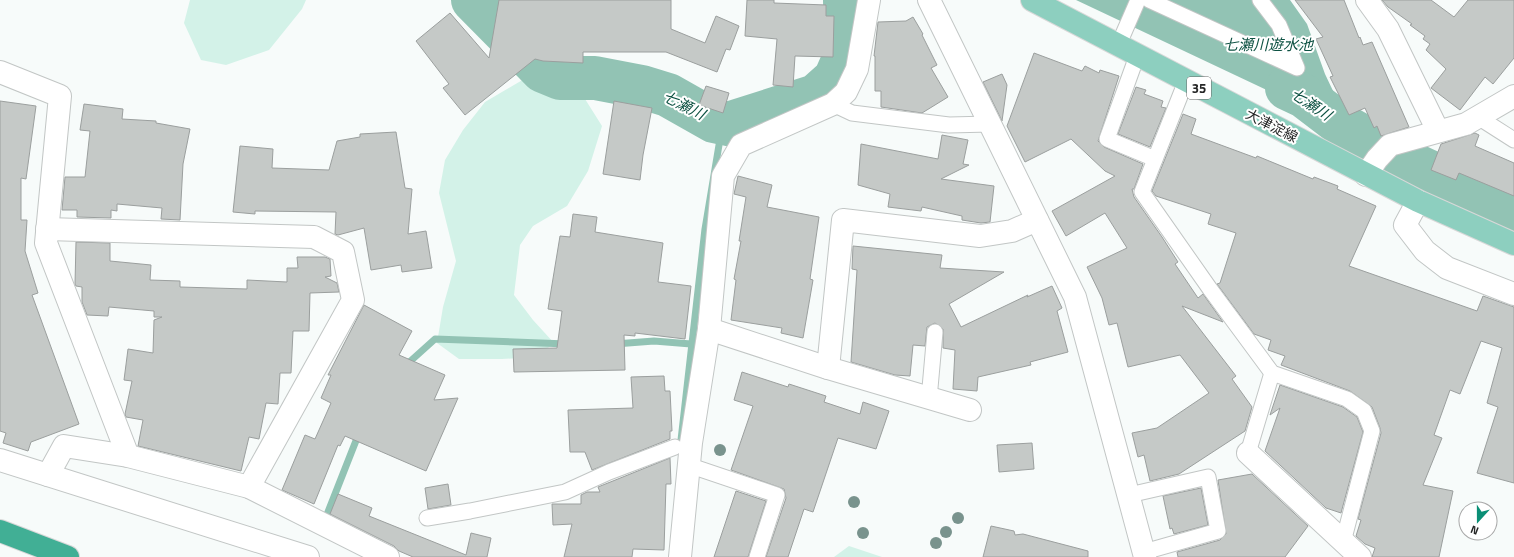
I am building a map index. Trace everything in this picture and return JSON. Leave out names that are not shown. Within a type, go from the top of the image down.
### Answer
[{"type":"highway","points":[[0,531],[68,557]]},
{"type":"main road","name":"大津淀線","points":[[1032,0],[1122,37],[1137,56],[1186,81],[1378,159],[1418,201],[1514,244]]},
{"type":"street","points":[[680,557],[684,450],[709,329],[723,176],[741,145],[832,104],[846,92],[857,69],[869,0]]},
{"type":"street","points":[[929,0],[1075,297],[1144,555]]},
{"type":"street","points":[[1367,0],[1388,29],[1438,131]]},
{"type":"street","points":[[0,72],[60,96],[46,243],[128,456]]},
{"type":"street","points":[[1378,159],[1438,131],[1466,124],[1514,96]]},
{"type":"street","points":[[1418,201],[1405,225],[1425,251],[1447,268],[1514,294]]},
{"type":"street","points":[[828,368],[843,220],[980,236],[1012,231],[1037,220]]},
{"type":"street","points":[[48,229],[314,237],[343,252],[353,300],[249,487]]},
{"type":"street","points":[[709,329],[828,368],[970,410]]},
{"type":"street","points":[[48,475],[64,446],[128,456],[249,487],[388,557]]},
{"type":"street","points":[[1248,453],[1360,557]]},
{"type":"street","points":[[0,460],[308,557]]},
{"type":"lane","points":[[1122,37],[1138,0]]},
{"type":"lane","points":[[1149,0],[1297,68],[1279,25],[1260,0]]},
{"type":"lane","points":[[1137,56],[1107,139],[1155,159]]},
{"type":"lane","points":[[1186,81],[1142,192],[1210,289],[1272,373],[1348,399],[1364,411],[1372,431],[1343,542]]},
{"type":"lane","points":[[832,104],[852,113],[948,125],[990,124]]},
{"type":"lane","points":[[1478,117],[1514,140]]},
{"type":"lane","points":[[929,399],[935,332]]},
{"type":"lane","points":[[1248,453],[1272,373]]},
{"type":"lane","points":[[427,518],[565,492],[609,472],[684,450],[777,494],[757,557]]},
{"type":"lane","points":[[1129,495],[1208,477],[1218,531],[1144,555]]},
{"type":"shaded area","points":[[190,0],[306,0],[302,9],[269,50],[226,65],[201,60],[184,23]]},
{"type":"shaded area","points":[[531,75],[580,91],[602,126],[588,171],[567,206],[533,226],[520,245],[514,295],[533,320],[554,343],[537,357],[459,359],[437,343],[443,307],[456,261],[439,193],[445,160],[463,130],[485,102]]},
{"type":"shaded area","points":[[849,546],[882,557],[834,557]]},
{"type":"water","name":"七瀬川遊水池","points":[[1076,0],[1290,0],[1307,24],[1325,74],[1343,112],[1330,134],[1290,101]]},
{"type":"building","points":[[499,0],[671,0],[671,29],[705,43],[716,16],[739,26],[730,50],[726,49],[717,72],[666,52],[583,52],[583,63],[543,61],[535,59],[465,115],[443,88],[449,84],[416,41],[450,13],[489,58]]},
{"type":"building","points":[[747,0],[774,0],[774,3],[826,5],[826,16],[834,16],[833,57],[795,56],[793,87],[773,85],[777,39],[745,36]]},
{"type":"building","points":[[1295,0],[1344,0],[1363,45],[1372,42],[1409,127],[1381,136],[1377,126],[1374,128],[1365,108],[1349,115],[1330,77],[1333,76],[1316,39],[1323,37]]},
{"type":"building","points":[[1382,0],[1431,0],[1454,17],[1468,0],[1514,0],[1514,58],[1493,84],[1485,77],[1460,110],[1431,88],[1446,69],[1426,50],[1430,44],[1423,39],[1425,36],[1410,25],[1412,24],[1388,7]]},
{"type":"building","points":[[913,17],[923,34],[922,35],[937,65],[931,68],[948,97],[922,113],[881,107],[881,91],[875,91],[874,56],[878,22],[906,21]]},
{"type":"building","points":[[1034,53],[1082,71],[1085,66],[1099,73],[1100,70],[1119,76],[1098,141],[1104,147],[1143,164],[1134,189],[1132,189],[1134,197],[1178,262],[1175,264],[1198,298],[1203,294],[1223,322],[1182,306],[1236,376],[1232,379],[1252,407],[1245,431],[1179,474],[1150,481],[1144,455],[1138,457],[1132,433],[1157,428],[1209,393],[1180,355],[1128,367],[1117,323],[1109,325],[1102,298],[1087,267],[1127,248],[1105,213],[1066,236],[1052,211],[1115,176],[1105,171],[1071,139],[1025,162],[1007,126]]},
{"type":"building","points":[[1002,74],[1007,85],[1002,121],[983,82]]},
{"type":"building","points":[[706,86],[729,93],[723,113],[699,105]]},
{"type":"building","points":[[1136,87],[1146,90],[1144,94],[1163,101],[1161,107],[1166,108],[1150,147],[1118,134]]},
{"type":"building","points":[[0,101],[36,106],[26,179],[21,178],[21,220],[27,220],[25,251],[38,293],[32,295],[79,424],[31,442],[28,451],[3,443],[6,433],[0,431]]},
{"type":"building","points":[[614,101],[652,108],[640,180],[603,174]]},
{"type":"building","points":[[84,104],[123,109],[122,119],[156,121],[156,123],[190,129],[183,164],[180,220],[161,219],[162,208],[117,204],[117,211],[111,210],[111,218],[77,217],[77,210],[62,210],[65,177],[85,177],[90,131],[80,130]]},
{"type":"building","points":[[1183,114],[1196,119],[1191,134],[1256,158],[1257,156],[1313,179],[1314,177],[1338,186],[1337,189],[1376,206],[1349,266],[1477,311],[1483,296],[1514,307],[1514,483],[1477,473],[1498,407],[1487,403],[1502,348],[1481,341],[1460,394],[1450,390],[1434,435],[1442,438],[1423,485],[1453,491],[1439,557],[1372,557],[1375,548],[1365,544],[1356,536],[1361,520],[1358,519],[1381,433],[1372,407],[1350,391],[1281,365],[1285,356],[1268,350],[1271,340],[1254,334],[1217,284],[1220,283],[1236,233],[1208,224],[1211,214],[1156,196],[1152,191]]},
{"type":"building","points":[[396,132],[405,188],[412,189],[408,234],[426,231],[432,268],[402,272],[401,265],[371,270],[364,228],[338,235],[335,234],[336,212],[255,211],[255,214],[233,212],[240,146],[273,149],[272,168],[329,170],[337,141],[360,137],[360,134]]},
{"type":"building","points":[[1475,133],[1479,135],[1475,146],[1514,163],[1514,196],[1459,173],[1456,180],[1431,170],[1441,144]]},
{"type":"building","points":[[942,135],[968,140],[963,164],[969,165],[941,179],[994,186],[990,222],[981,223],[962,220],[962,216],[922,207],[921,211],[888,207],[890,194],[858,185],[861,144],[938,159]]},
{"type":"building","points":[[738,176],[772,185],[767,207],[819,217],[810,279],[813,280],[803,338],[781,333],[782,328],[731,320],[736,280],[734,279],[741,241],[739,241],[746,197],[734,194]]},
{"type":"building","points":[[573,214],[597,217],[595,232],[663,243],[658,282],[691,286],[685,339],[635,333],[635,336],[624,335],[625,370],[514,372],[513,349],[557,348],[562,311],[548,309],[560,236],[570,237]]},
{"type":"building","points":[[76,242],[110,243],[110,261],[151,265],[150,280],[180,281],[180,287],[247,289],[247,280],[287,282],[287,268],[298,268],[297,257],[325,257],[330,259],[331,276],[325,277],[337,283],[339,292],[310,293],[309,331],[293,331],[291,373],[280,373],[278,404],[266,403],[259,439],[249,437],[241,471],[138,446],[143,420],[126,417],[125,414],[132,381],[124,380],[128,349],[153,353],[154,320],[162,317],[154,317],[154,311],[109,307],[108,316],[87,315],[82,302],[82,287],[76,286],[75,284]]},
{"type":"building","points":[[853,246],[942,255],[940,268],[1004,272],[949,304],[961,327],[1028,295],[1027,297],[1052,286],[1062,308],[1057,311],[1068,352],[1030,362],[1031,365],[978,377],[977,391],[953,389],[955,350],[943,348],[943,329],[935,323],[927,327],[925,346],[913,345],[910,376],[895,375],[851,362],[857,270],[852,269]]},
{"type":"building","points":[[364,305],[412,331],[399,355],[445,375],[434,400],[458,398],[426,471],[345,436],[340,446],[338,445],[314,504],[282,490],[305,435],[315,439],[331,403],[321,398],[331,375],[328,375]]},
{"type":"building","points":[[742,372],[788,387],[789,384],[826,396],[824,402],[860,414],[863,402],[889,411],[876,449],[838,438],[813,512],[804,509],[788,557],[766,557],[786,498],[784,489],[731,470],[753,406],[734,400]]},
{"type":"building","points":[[664,376],[665,391],[670,391],[672,431],[670,431],[670,439],[592,470],[585,452],[570,452],[568,410],[633,408],[631,377]]},
{"type":"building","points":[[1280,385],[1343,407],[1357,417],[1363,432],[1341,513],[1326,508],[1265,451],[1280,408],[1270,415]]},
{"type":"building","points":[[1032,443],[1034,469],[999,472],[997,445]]},
{"type":"building","points":[[670,458],[671,484],[666,484],[664,550],[633,549],[632,557],[564,557],[572,524],[553,525],[552,504],[581,504],[581,495],[587,492],[600,492],[598,487]]},
{"type":"building","points":[[1252,474],[1308,526],[1285,557],[1178,557],[1177,552],[1220,540],[1226,534],[1218,480]]},
{"type":"building","points":[[448,484],[451,505],[428,509],[425,488]]},
{"type":"building","points":[[1201,488],[1208,525],[1174,534],[1172,528],[1170,529],[1163,496]]},
{"type":"building","points":[[736,491],[766,501],[748,557],[714,557]]},
{"type":"building","points":[[338,494],[372,508],[369,516],[466,555],[471,533],[491,538],[487,557],[413,557],[330,514]]},
{"type":"building","points":[[991,526],[1014,531],[1015,535],[1023,534],[1088,551],[1088,557],[983,557]]},
{"type":"waterway","name":"七瀬川","points":[[473,0],[543,71],[560,78],[595,78],[642,87],[668,95],[714,121],[728,124],[816,96],[835,79],[846,54],[845,0]]},
{"type":"waterway","name":"七瀬川","points":[[1287,88],[1304,96],[1342,125],[1408,162],[1514,211]]},
{"type":"waterway","points":[[680,449],[705,229],[721,133],[728,124]]},
{"type":"waterway","points":[[405,366],[435,339],[567,344]]},
{"type":"waterway","points":[[615,344],[654,341],[691,344]]},
{"type":"waterway","points":[[326,517],[359,433]]}]
